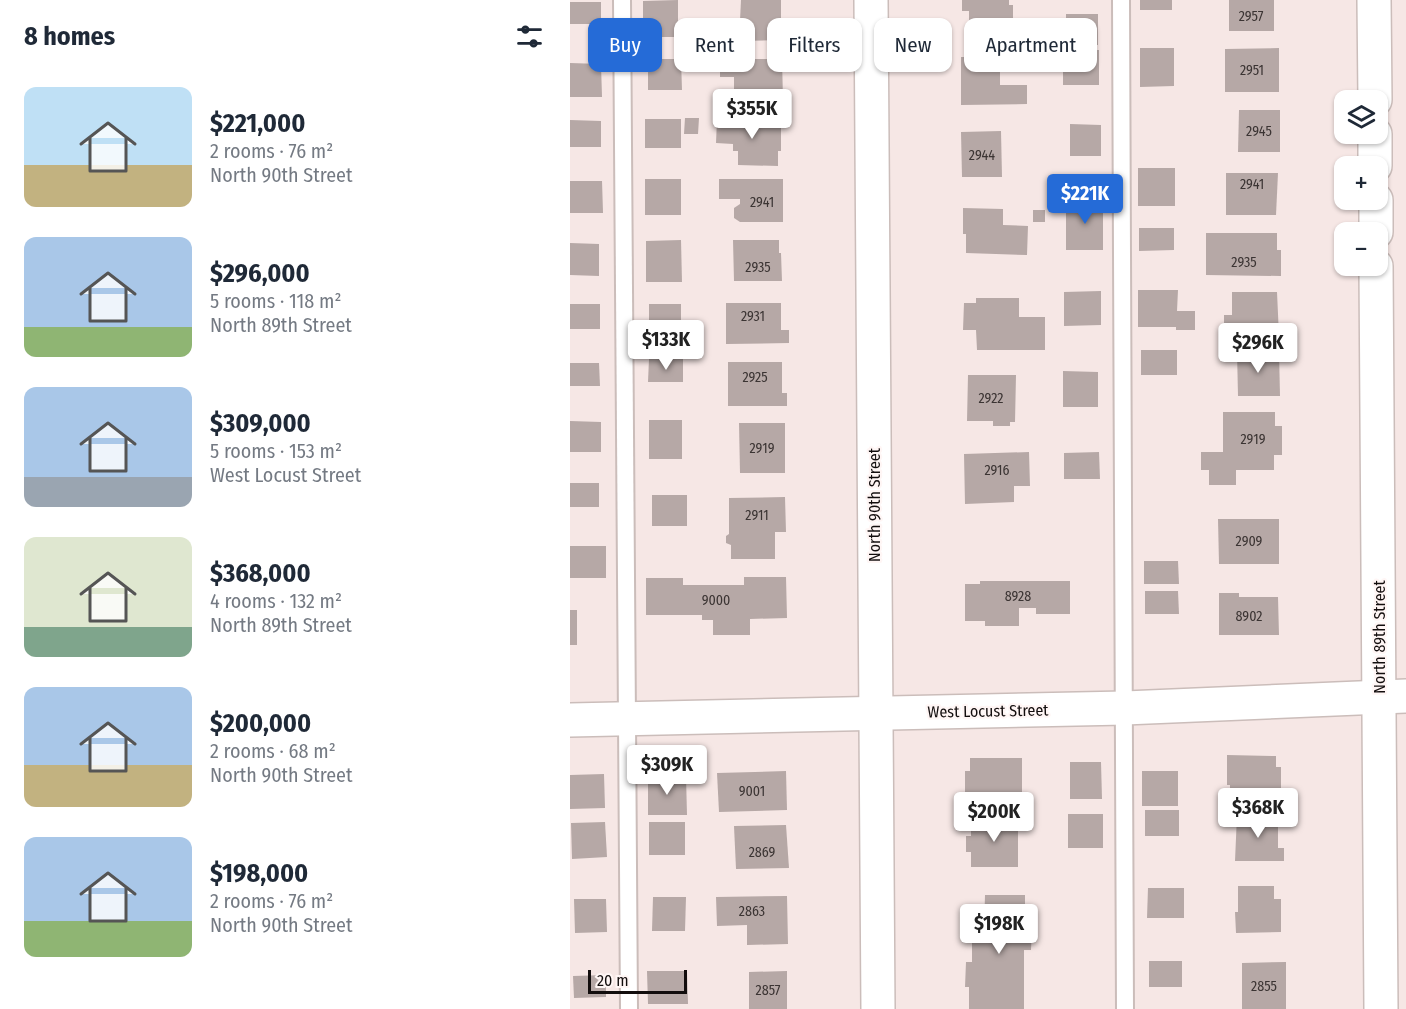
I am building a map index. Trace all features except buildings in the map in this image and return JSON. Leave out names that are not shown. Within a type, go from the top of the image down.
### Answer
[{"type":"street","name":"North 90th Street","points":[[871,0],[878,1009]]},
{"type":"street","points":[[1374,0],[1375,90]]},
{"type":"street","name":"North 89th Street","points":[[1376,276],[1392,697],[1381,1009]]},
{"type":"street","name":"West Locust Street","points":[[570,720],[1125,708],[1392,697]]},
{"type":"lane","points":[[622,0],[629,1009]]},
{"type":"lane","points":[[1121,0],[1125,1009]]}]
